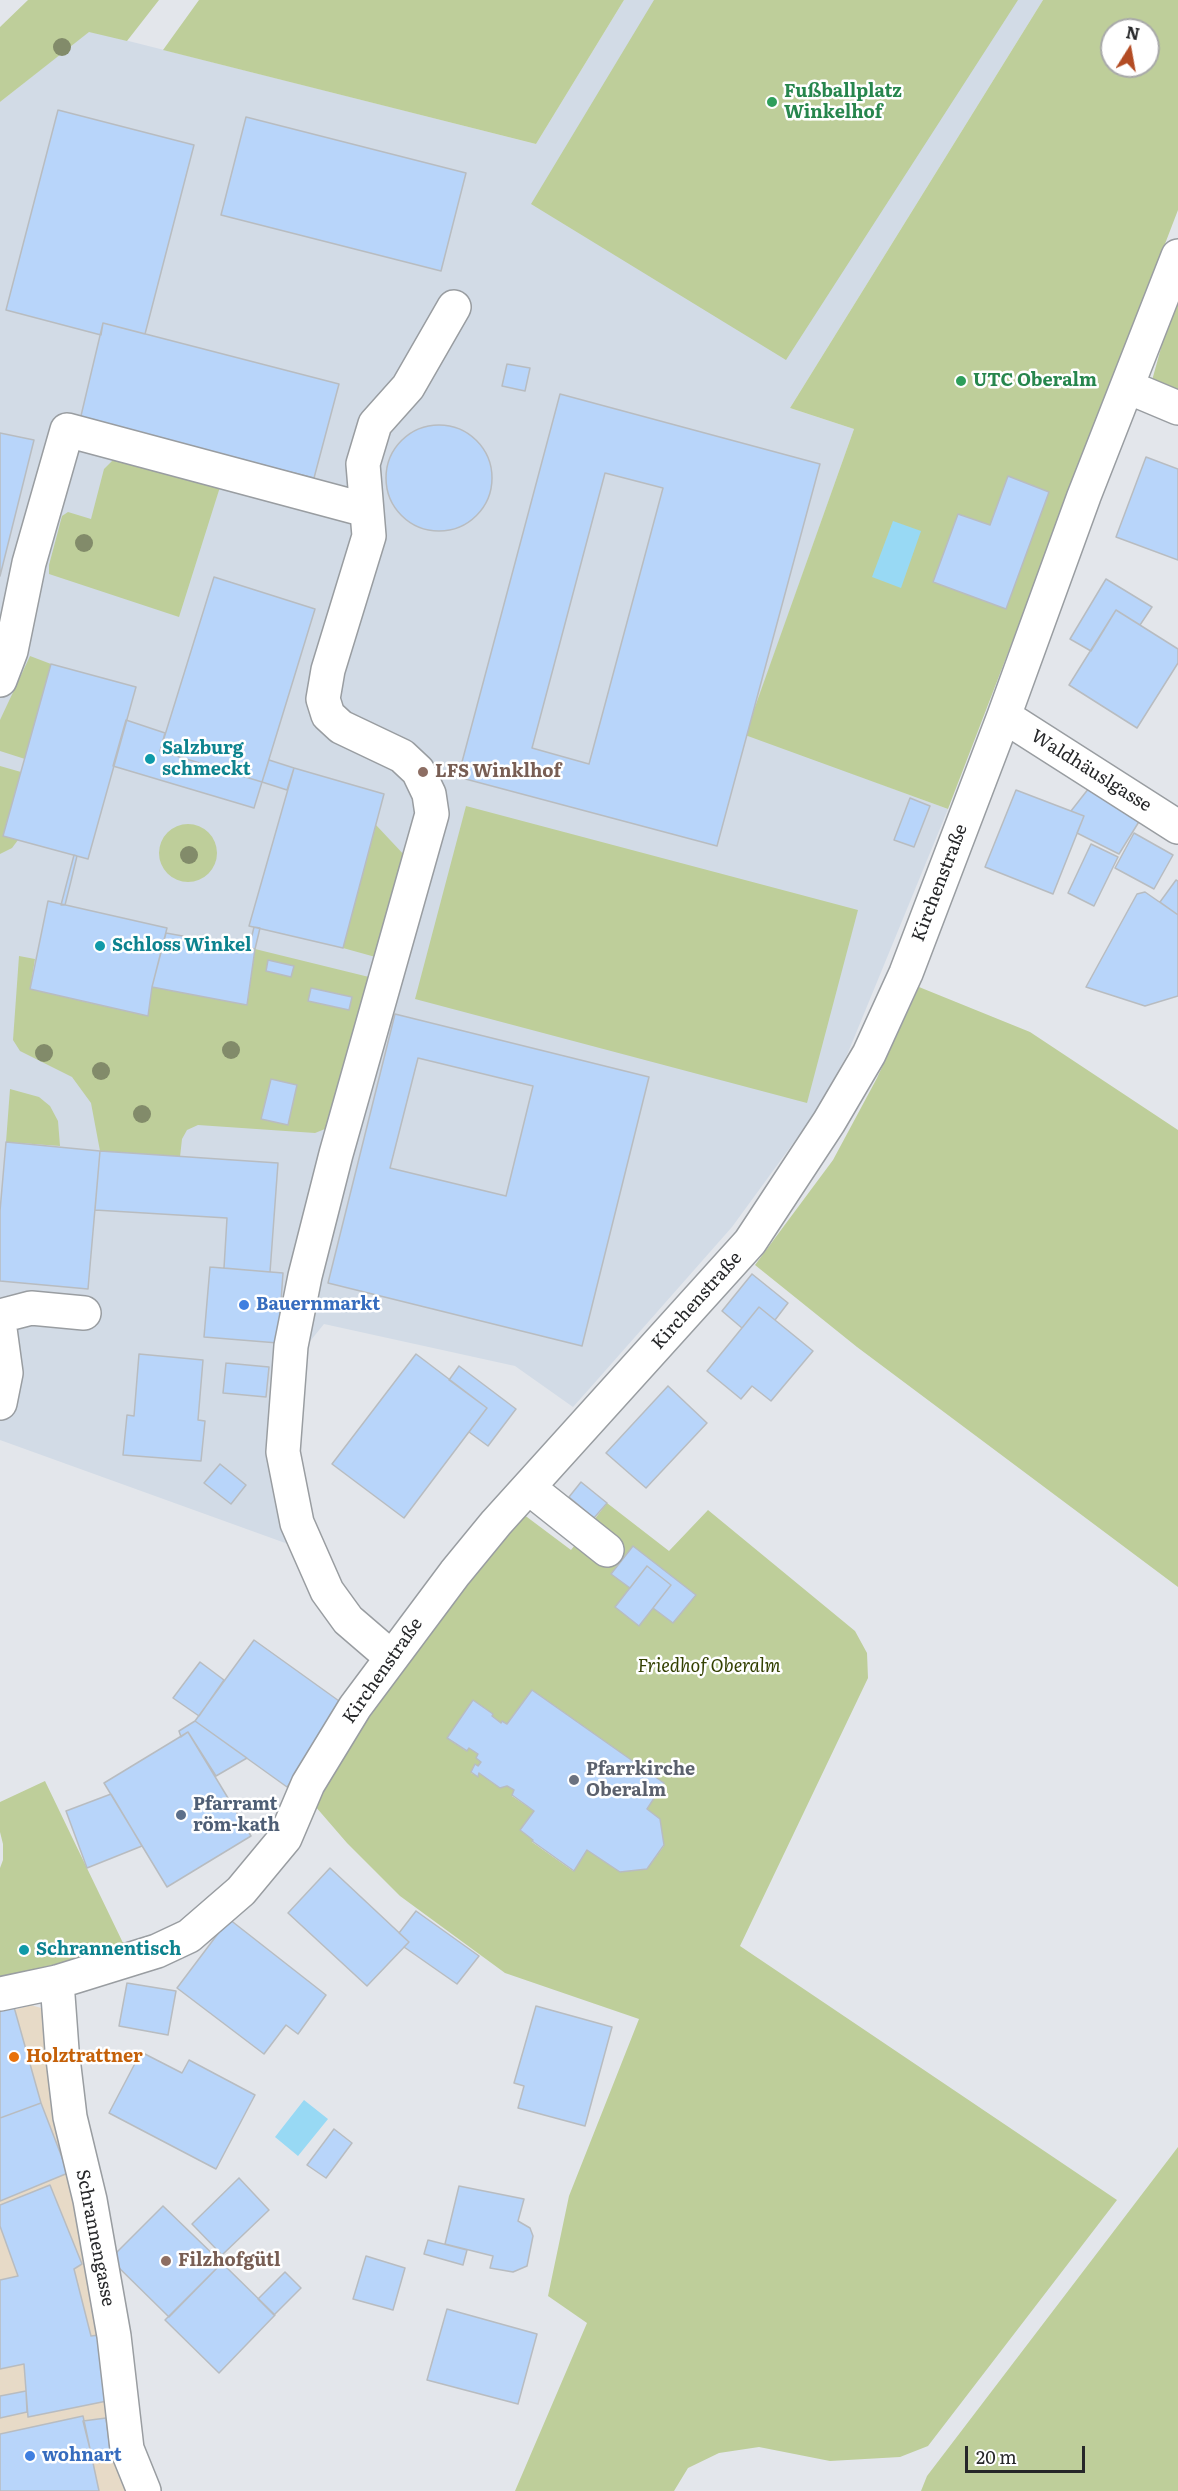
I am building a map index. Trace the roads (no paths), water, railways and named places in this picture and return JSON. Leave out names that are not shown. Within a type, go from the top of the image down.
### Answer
[{"type":"street","name":"Kirchenstraße","points":[[0,1994],[57,1982],[157,1951],[189,1936],[241,1891],[285,1839],[308,1784],[355,1707],[455,1573],[750,1242],[829,1122],[868,1054],[906,973],[1004,716],[1084,496],[1178,256]]},
{"type":"street","points":[[391,1658],[348,1620],[327,1591],[297,1523],[283,1452],[291,1346],[305,1276],[336,1154],[432,814],[429,794],[418,771],[402,756],[341,727],[328,716],[323,699],[328,670],[369,536],[363,464],[375,424],[408,387],[454,307]]},
{"type":"street","points":[[1128,387],[1178,408]]},
{"type":"street","points":[[0,680],[11,651],[29,563],[67,430],[366,510]]},
{"type":"street","name":"Waldhäuslgasse","points":[[1004,716],[1178,827]]},
{"type":"street","points":[[0,1316],[31,1308],[84,1313]]},
{"type":"street","points":[[0,1329],[6,1373],[0,1403]]},
{"type":"street","points":[[529,1488],[607,1550]]},
{"type":"street","name":"Schrannengasse","points":[[57,1982],[70,2117],[90,2200],[114,2336],[128,2449],[144,2491]]},
{"type":"water","points":[[893,521],[921,531],[901,588],[872,577]]},
{"type":"water","points":[[304,2100],[328,2119],[298,2156],[275,2137]]},
{"type":"place","name":"Fußballplatz Winkelhof","points":[[772,102]]},
{"type":"place","name":"UTC Oberalm","points":[[961,381]]},
{"type":"place","name":"Salzburg schmeckt","points":[[150,759]]},
{"type":"place","name":"LFS Winklhof","points":[[423,772]]},
{"type":"place","name":"Schloss Winkel","points":[[100,946]]},
{"type":"place","name":"Bauernmarkt","points":[[244,1305]]},
{"type":"place","name":"Pfarrkirche Oberalm","points":[[574,1780]]},
{"type":"place","name":"Pfarramt röm-kath","points":[[181,1815]]},
{"type":"place","name":"Schrannentisch","points":[[24,1950]]},
{"type":"place","name":"Holztrattner","points":[[14,2057]]},
{"type":"place","name":"Filzhofgütl","points":[[166,2261]]},
{"type":"place","name":"wohnart","points":[[30,2456]]},
{"type":"park label","name":"Friedhof Oberalm","points":[[709,1667]]}]
